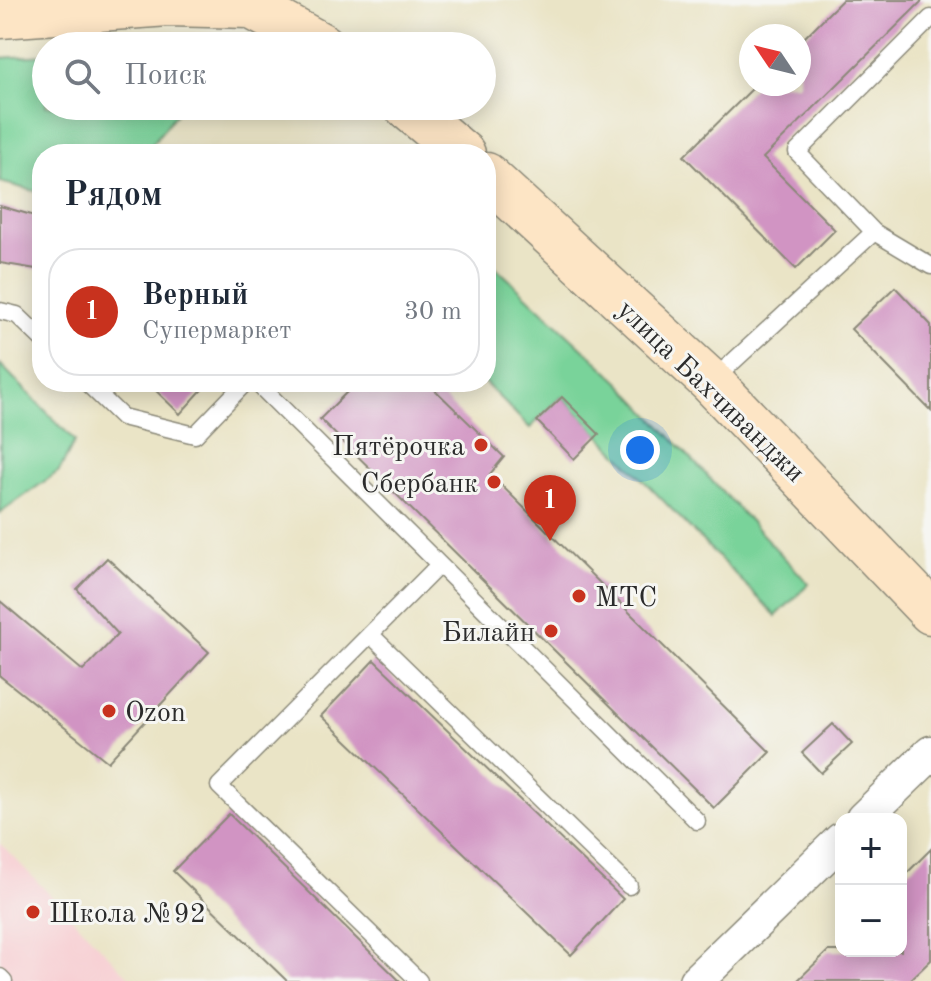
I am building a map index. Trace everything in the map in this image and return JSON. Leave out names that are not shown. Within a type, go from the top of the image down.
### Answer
[{"type":"main road","points":[[0,16],[168,4],[250,2],[300,32]]},
{"type":"main road","name":"улица Бахчиванджи","points":[[422,120],[450,144]]},
{"type":"main road","name":"улица Бахчиванджи","points":[[496,186],[711,382],[931,612]]},
{"type":"street","points":[[869,813],[931,753]]},
{"type":"street","points":[[696,981],[835,846]]},
{"type":"lane","points":[[931,18],[797,152],[874,232],[931,266]]},
{"type":"lane","points":[[711,382],[874,232]]},
{"type":"lane","points":[[0,311],[17,315],[32,329]]},
{"type":"lane","points":[[96,392],[122,417],[195,435],[236,392]]},
{"type":"lane","points":[[266,392],[697,821]]},
{"type":"lane","points":[[419,981],[219,786],[439,565]]},
{"type":"lane","points":[[370,634],[629,886]]},
{"type":"shaded area","name":"Школа №92","points":[[0,843],[133,981],[0,981]]},
{"type":"green space","points":[[32,56],[32,120],[171,120],[152,144],[32,144],[32,190],[0,182],[0,58]]},
{"type":"green space","points":[[496,267],[620,383],[809,584],[776,616],[562,397],[530,428],[494,392]]},
{"type":"green space","points":[[0,364],[75,441],[59,471],[0,513]]},
{"type":"building","points":[[842,0],[923,0],[763,158],[835,230],[796,269],[684,156],[745,96],[811,96],[811,31]]},
{"type":"building","points":[[0,206],[32,215],[32,268],[0,263]]},
{"type":"building","points":[[895,287],[931,325],[931,411],[851,329]]},
{"type":"building","points":[[157,392],[200,392],[180,414]]},
{"type":"building","points":[[347,392],[437,392],[504,457],[490,474],[770,752],[714,808],[320,419]]},
{"type":"building","points":[[562,397],[599,434],[574,459],[537,421]]},
{"type":"building","points":[[107,558],[209,652],[108,762],[0,676],[0,601],[83,671],[118,634],[77,589]]},
{"type":"building","points":[[374,660],[623,899],[571,955],[321,716]]},
{"type":"building","points":[[833,724],[852,744],[821,773],[802,753]]},
{"type":"building","points":[[229,814],[400,981],[287,981],[173,871]]},
{"type":"building","points":[[931,849],[931,960],[909,981],[797,981],[828,951],[835,951],[835,957],[907,957],[907,873]]},
{"type":"place","name":"Пятёрочка","points":[[481,445]]},
{"type":"place","name":"Сбербанк","points":[[494,482]]},
{"type":"place","name":"Верный","points":[[550,541]]},
{"type":"place","name":"МТС","points":[[579,596]]},
{"type":"place","name":"Билайн","points":[[551,631]]},
{"type":"place","name":"Ozon","points":[[109,711]]},
{"type":"place","name":"Школа №92","points":[[33,912]]}]
